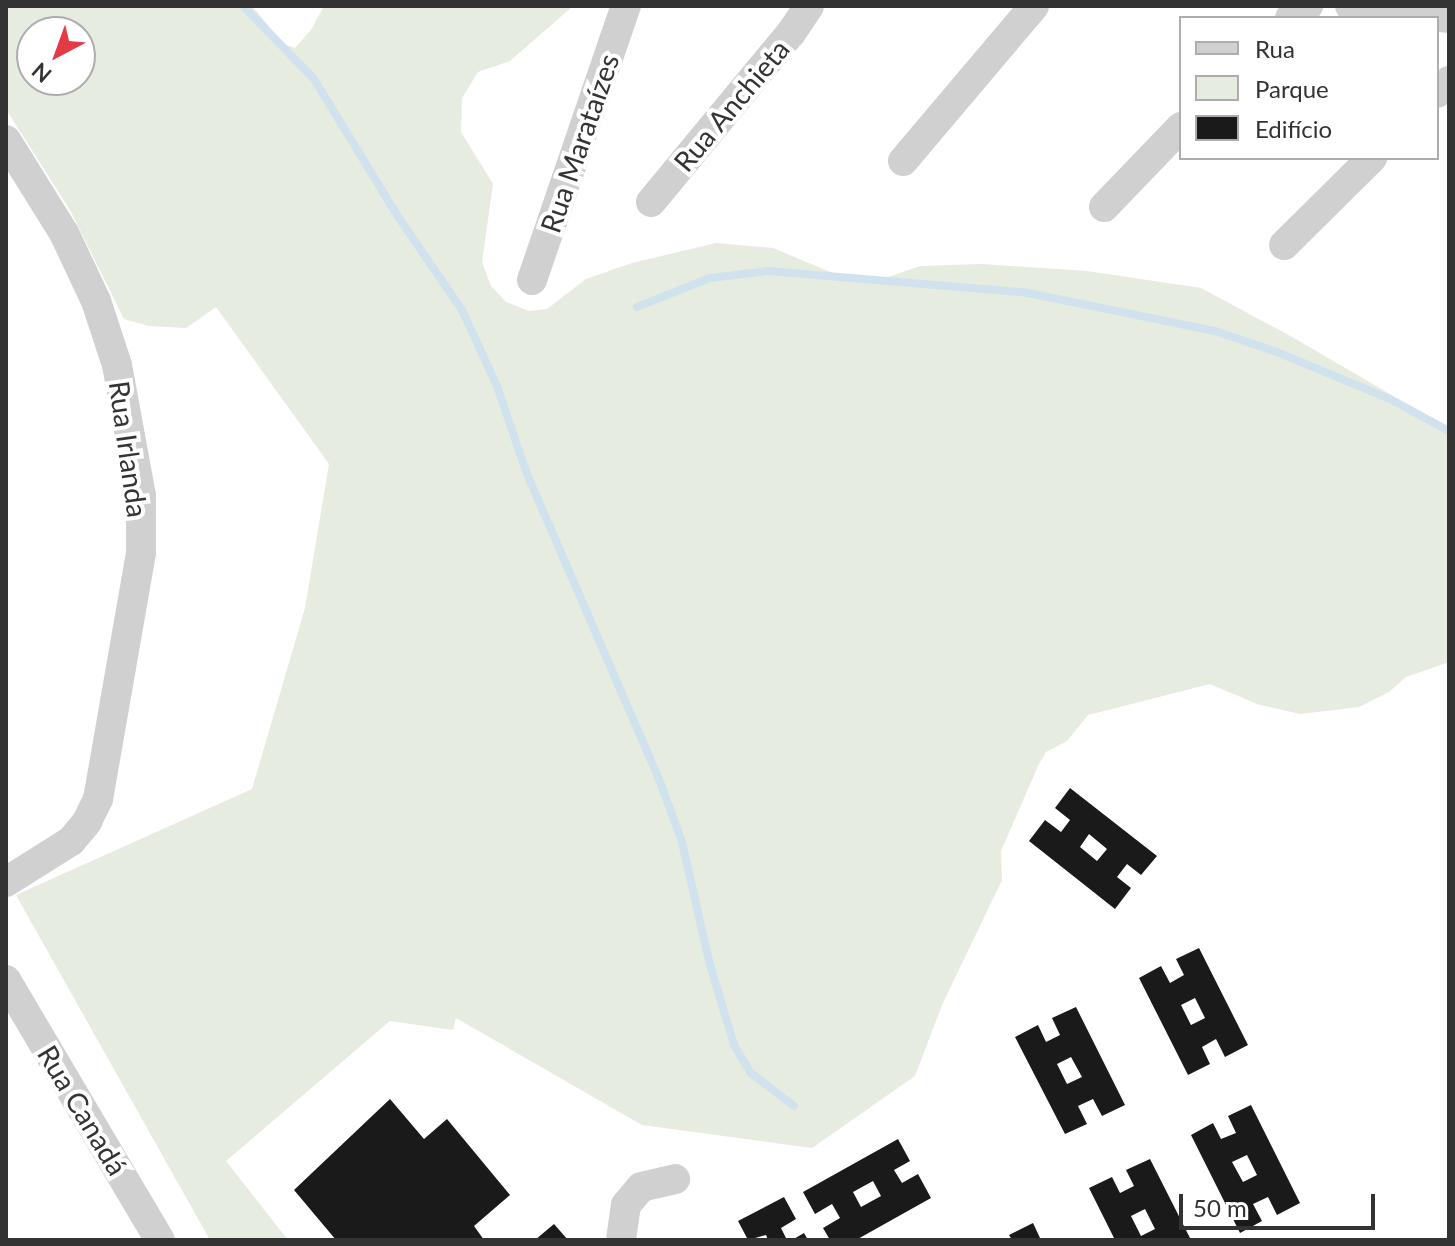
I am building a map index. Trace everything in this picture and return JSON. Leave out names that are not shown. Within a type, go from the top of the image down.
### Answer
[{"type":"street","name":"Rua Marataízes","points":[[532,280],[626,6]]},
{"type":"street","name":"Rua Anchieta","points":[[651,202],[791,33],[809,6]]},
{"type":"street","points":[[903,161],[1034,6]]},
{"type":"street","points":[[1350,6],[1432,16]]},
{"type":"street","points":[[1104,207],[1179,129]]},
{"type":"street","name":"Rua Irlanda","points":[[6,140],[64,233],[96,301],[117,365],[141,496],[141,553],[98,799],[87,822],[71,841],[6,882]]},
{"type":"street","points":[[1284,245],[1370,160]]},
{"type":"street","name":"Rua Canadá","points":[[6,980],[160,1240]]},
{"type":"street","points":[[621,1240],[626,1205],[641,1187],[675,1179]]},
{"type":"green space","points":[[6,6],[252,6],[268,25],[273,41],[295,48],[311,30],[324,6],[573,6],[510,61],[478,72],[462,98],[461,132],[493,184],[482,262],[491,286],[506,302],[529,311],[547,309],[586,279],[632,263],[716,243],[773,248],[845,278],[882,279],[920,266],[982,264],[1087,271],[1201,288],[1294,338],[1390,394],[1433,426],[1449,432],[1449,662],[1406,677],[1389,692],[1359,707],[1300,714],[1257,704],[1210,684],[1088,715],[1067,741],[1046,752],[1038,766],[1001,851],[1002,880],[942,1005],[915,1076],[812,1148],[642,1125],[456,1018],[453,1030],[390,1021],[226,1161],[288,1240],[210,1240],[16,895],[252,789],[305,608],[329,464],[216,307],[186,328],[149,326],[124,319],[71,212],[6,109]]},
{"type":"building","points":[[1070,788],[1157,856],[1141,875],[1127,864],[1117,877],[1131,888],[1115,909],[1029,841],[1045,820],[1061,832],[1070,820],[1055,808]],"holes":[[[1089,834],[1107,849],[1097,861],[1080,847]]]},
{"type":"building","points":[[1199,948],[1248,1045],[1225,1057],[1216,1039],[1202,1047],[1210,1064],[1188,1075],[1139,978],[1161,966],[1170,983],[1184,975],[1176,959]],"holes":[[[1195,998],[1205,1018],[1191,1025],[1181,1005]]]},
{"type":"building","points":[[1076,1007],[1125,1105],[1102,1116],[1093,1099],[1078,1106],[1087,1124],[1065,1134],[1015,1037],[1038,1025],[1046,1042],[1060,1035],[1052,1018]],"holes":[[[1071,1057],[1082,1077],[1067,1084],[1057,1064]]]},
{"type":"building","points":[[390,1099],[424,1139],[447,1119],[510,1195],[474,1226],[484,1240],[336,1240],[294,1190]]},
{"type":"building","points":[[1251,1105],[1300,1203],[1277,1215],[1268,1197],[1253,1204],[1262,1221],[1240,1233],[1191,1135],[1213,1123],[1221,1139],[1236,1133],[1228,1116]],"holes":[[[1247,1155],[1257,1175],[1243,1182],[1232,1162]]]},
{"type":"building","points":[[898,1139],[910,1161],[894,1170],[902,1183],[918,1174],[931,1198],[856,1240],[830,1240],[823,1228],[840,1218],[832,1204],[815,1214],[803,1192]],"holes":[[[873,1181],[881,1196],[861,1207],[853,1192]]]},
{"type":"building","points":[[1150,1159],[1191,1240],[1115,1240],[1089,1188],[1112,1177],[1120,1193],[1134,1186],[1126,1170]],"holes":[[[1145,1209],[1155,1229],[1141,1236],[1131,1216]]]},
{"type":"building","points":[[784,1197],[796,1219],[781,1228],[787,1240],[768,1240],[766,1235],[748,1240],[738,1221]]},
{"type":"building","points":[[1033,1223],[1041,1240],[1012,1240],[1009,1235]]},
{"type":"building","points":[[554,1224],[568,1240],[535,1240]]},
{"type":"building","points":[[804,1233],[808,1240],[792,1240]]},
{"type":"waterway","points":[[243,6],[314,79],[399,218],[462,310],[497,386],[527,474],[659,779],[682,842],[709,961],[734,1045],[751,1073],[794,1106]]},
{"type":"waterway","points":[[637,307],[710,278],[768,271],[1028,293],[1215,331],[1277,352],[1390,399],[1449,431]]}]
